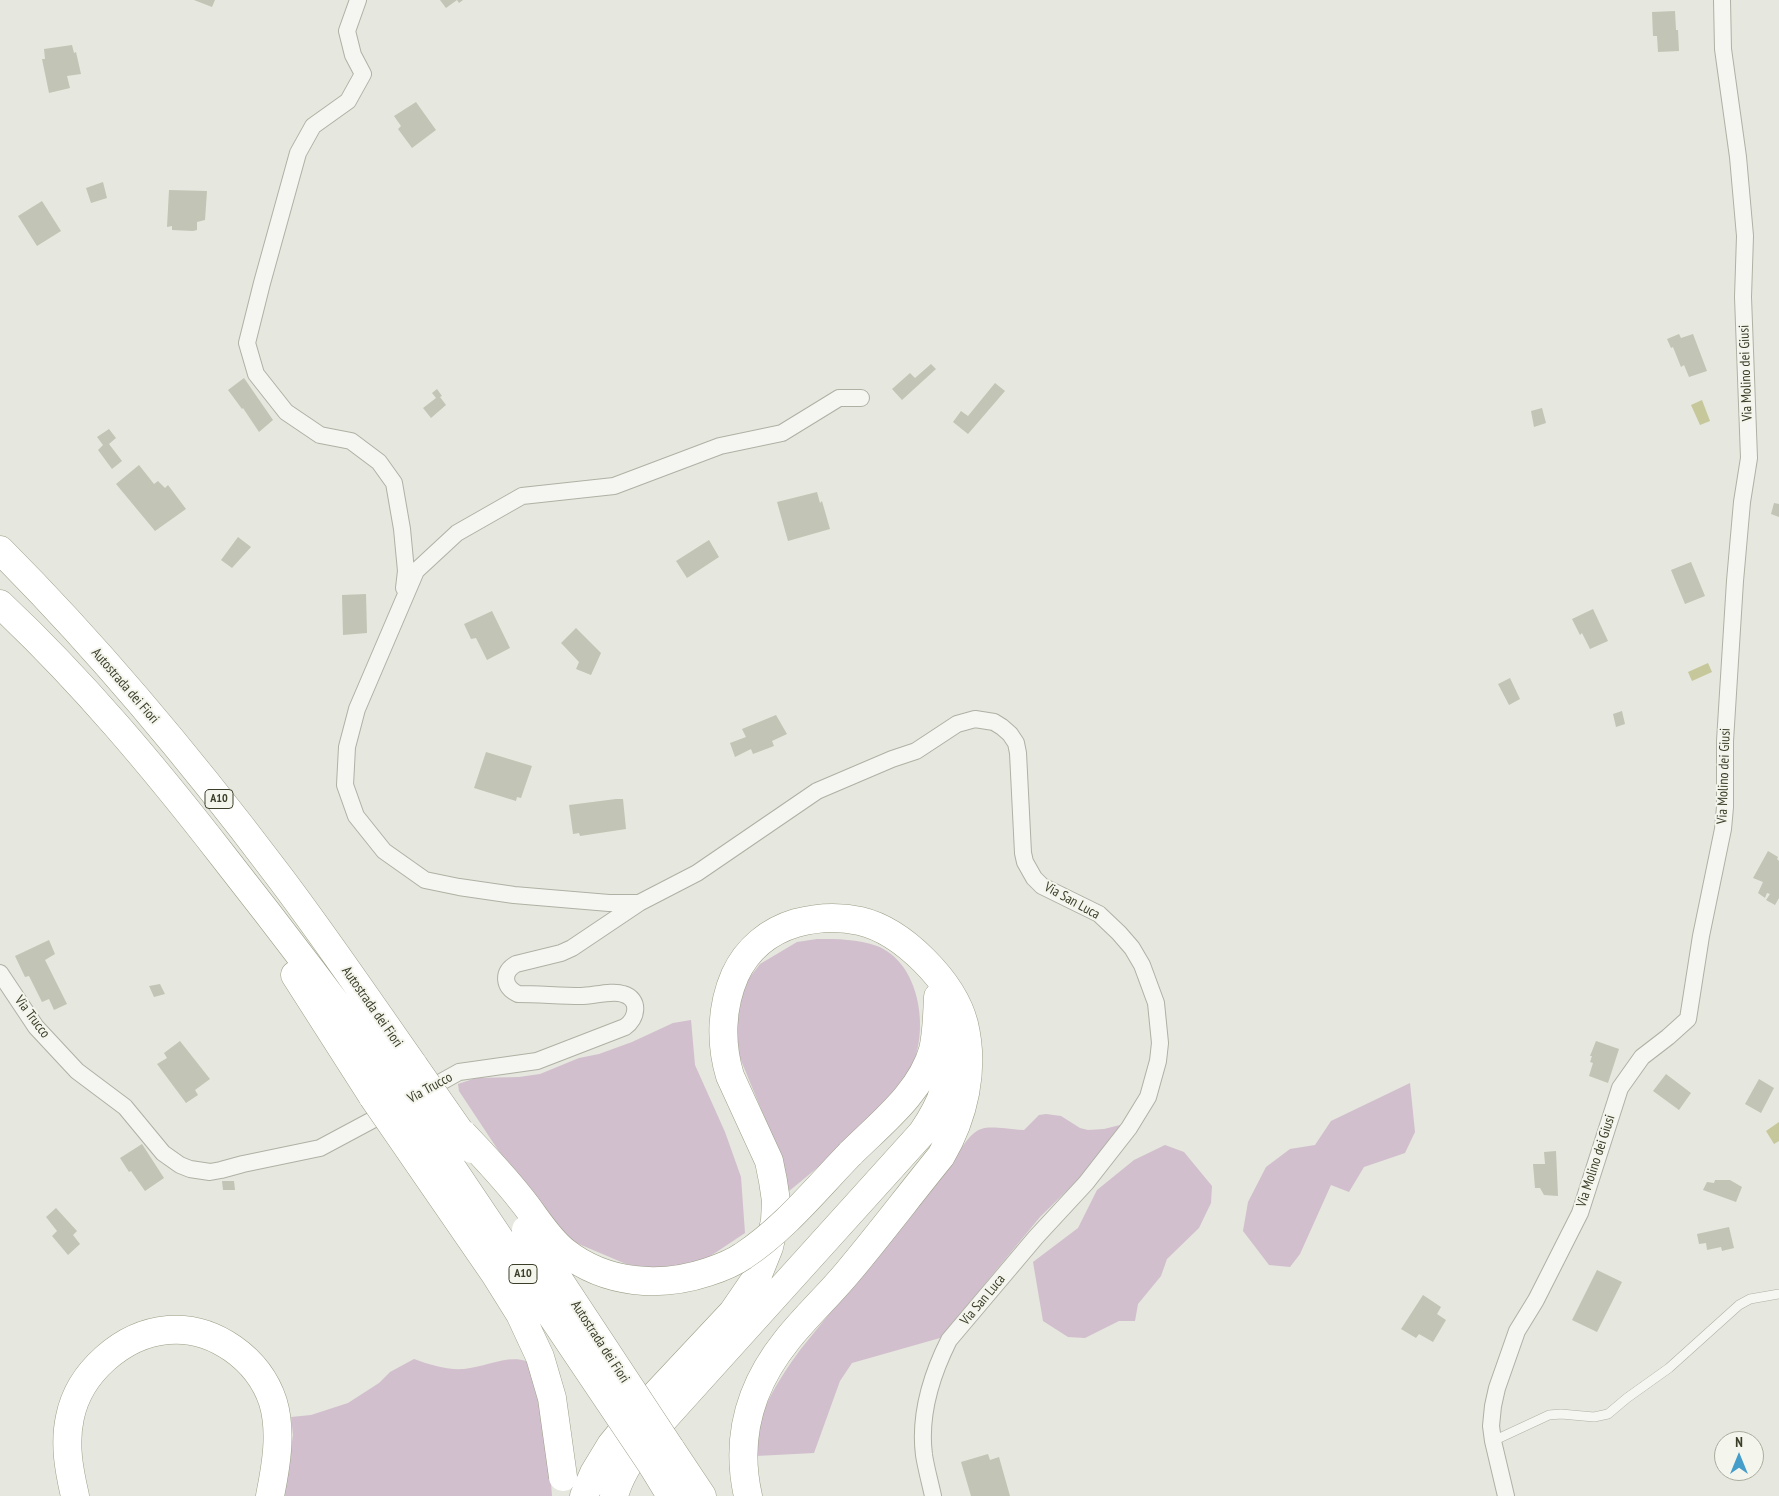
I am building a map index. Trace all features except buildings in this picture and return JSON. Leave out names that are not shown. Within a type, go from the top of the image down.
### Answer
[{"type":"highway","name":"Autostrada dei Fiori","points":[[0,550],[111,668],[221,802],[278,876],[394,1082],[463,1134],[661,1457],[671,1496]]},
{"type":"highway","name":"Autostrada dei Fiori","points":[[0,604],[33,634],[130,740],[251,892],[394,1082],[661,1457],[702,1496]]},
{"type":"highway","points":[[584,1496],[594,1473],[611,1445],[732,1312],[757,1277],[768,1248],[775,1221],[776,1201],[769,1162],[730,1076],[726,1061],[723,1025],[725,1006],[730,987],[738,969],[748,954],[775,931],[809,919],[826,917],[862,921],[882,929],[905,944],[927,964],[947,988],[964,1024],[968,1066],[959,1120],[941,1156],[849,1271],[787,1340],[763,1374],[749,1408],[743,1445],[748,1496]]},
{"type":"highway","points":[[614,1496],[627,1465],[648,1437],[922,1133],[933,1116],[942,1098],[950,1062],[950,1038],[927,964]]},
{"type":"highway","points":[[463,1134],[499,1173],[550,1237],[564,1251],[581,1263],[605,1274],[631,1281],[662,1282],[692,1277],[741,1257],[760,1244],[785,1222],[907,1096],[926,1068],[932,1052],[936,1036],[938,997]]},
{"type":"highway","points":[[394,1082],[496,1274],[520,1314],[540,1357],[552,1398],[564,1486]]},
{"type":"highway","points":[[75,1496],[67,1458],[67,1435],[76,1397],[86,1379],[100,1363],[136,1338],[169,1330],[204,1334],[224,1342],[251,1364],[264,1383],[272,1402],[278,1438],[276,1466],[270,1496]]},
{"type":"street","points":[[358,0],[347,31],[354,55],[363,74],[348,101],[313,126],[298,153],[247,343],[256,374],[286,412],[320,435],[351,442],[379,462],[394,483],[402,529],[406,571],[402,605]]},
{"type":"street","name":"Via Molino dei Giusi","points":[[1506,1496],[1493,1441],[1492,1426],[1493,1406],[1497,1388],[1508,1354],[1517,1331],[1536,1300],[1580,1212],[1620,1088],[1642,1057],[1688,1019],[1700,936],[1723,829],[1725,741],[1735,581],[1742,502],[1749,458],[1743,297],[1745,236],[1738,157],[1723,49],[1722,0]]},
{"type":"street","points":[[640,903],[609,903],[514,895],[459,888],[426,880],[384,851],[356,816],[344,785],[347,747],[357,709],[416,571],[457,533],[522,496],[614,486],[720,446],[782,433],[839,398],[861,398]]},
{"type":"street","name":"Via San Luca","points":[[640,903],[696,873],[817,791],[892,759],[916,751],[966,720],[985,719],[1002,727],[1016,743],[1022,853],[1029,870],[1042,886],[1099,914],[1119,933],[1142,965],[1156,1003],[1160,1043],[1158,1061],[1148,1096],[1129,1128],[1086,1183],[1036,1237],[949,1340],[939,1360],[925,1412],[924,1454],[933,1496]]},
{"type":"street","name":"Via Trucco","points":[[0,972],[36,1027],[77,1071],[124,1107],[163,1154],[180,1165],[210,1172],[320,1148],[459,1072],[537,1061],[625,1027],[634,1019],[636,1006],[633,1001],[623,994],[581,996],[518,994],[509,988],[506,977],[507,971],[516,964],[562,953],[640,903]]},
{"type":"lane","points":[[1493,1441],[1549,1415],[1562,1414],[1594,1417],[1608,1414],[1669,1368],[1740,1305],[1750,1299],[1779,1294]]},
{"type":"shaded area","points":[[1702,400],[1710,421],[1700,425],[1691,405]]},
{"type":"shaded area","points":[[1708,663],[1712,672],[1692,681],[1688,672]]},
{"type":"shaded area","points":[[817,939],[840,939],[877,946],[891,954],[902,965],[916,993],[920,1025],[919,1041],[910,1073],[893,1099],[788,1192],[777,1148],[738,1053],[733,1015],[747,981],[760,964],[797,942]]},
{"type":"shaded area","points":[[691,1020],[695,1065],[725,1132],[741,1177],[745,1233],[709,1257],[690,1264],[668,1269],[626,1264],[567,1239],[502,1156],[459,1091],[458,1084],[476,1078],[519,1077],[540,1074],[579,1058],[599,1054],[632,1042],[673,1023]]},
{"type":"shaded area","points":[[1410,1083],[1415,1132],[1405,1153],[1364,1167],[1349,1192],[1331,1185],[1300,1254],[1290,1267],[1269,1265],[1243,1231],[1248,1202],[1266,1167],[1290,1149],[1315,1145],[1331,1121]]},
{"type":"shaded area","points":[[1039,1115],[1061,1116],[1080,1128],[1088,1130],[1120,1125],[1118,1136],[1098,1160],[1040,1217],[940,1338],[852,1363],[840,1381],[814,1453],[756,1456],[758,1428],[762,1414],[784,1373],[800,1350],[952,1162],[968,1139],[980,1129],[1024,1130]]},
{"type":"shaded area","points":[[1779,1122],[1779,1141],[1774,1144],[1766,1131]]},
{"type":"shaded area","points":[[1165,1145],[1184,1152],[1212,1186],[1211,1203],[1199,1228],[1167,1259],[1161,1276],[1138,1304],[1135,1321],[1119,1321],[1085,1338],[1068,1337],[1043,1321],[1033,1262],[1078,1228],[1097,1190],[1134,1160]]},
{"type":"shaded area","points":[[414,1359],[451,1369],[472,1368],[511,1359],[526,1361],[540,1389],[547,1432],[552,1496],[284,1496],[293,1435],[291,1417],[311,1415],[348,1403],[379,1383],[390,1372]]}]
